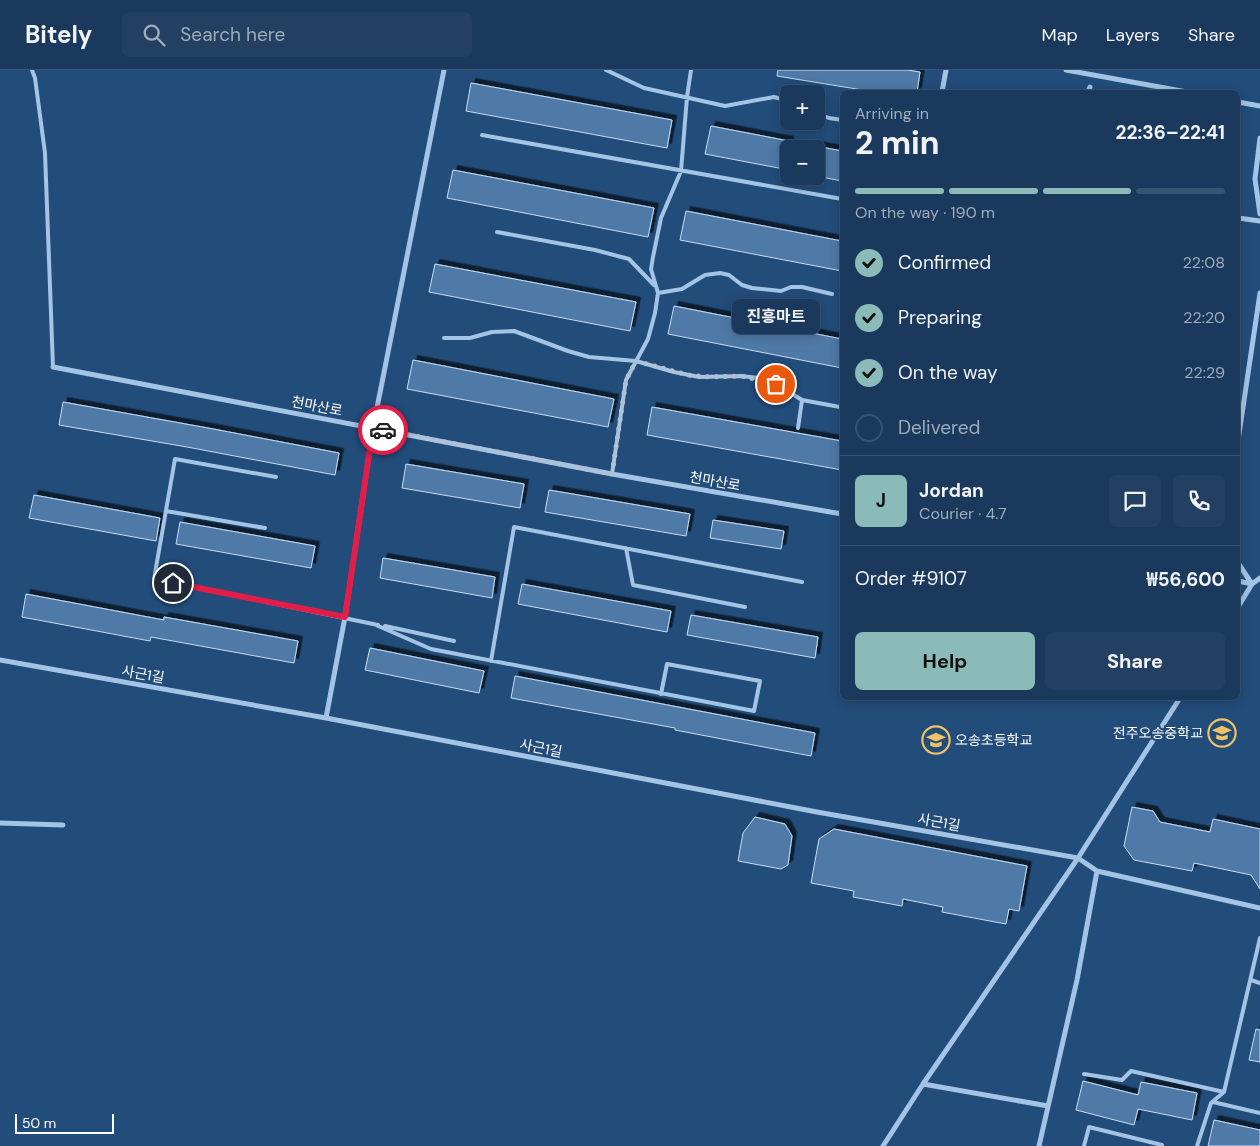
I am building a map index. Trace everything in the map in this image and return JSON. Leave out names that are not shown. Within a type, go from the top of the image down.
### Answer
[{"type":"street","points":[[326,718],[345,617],[373,428],[444,70]]},
{"type":"street","points":[[942,90],[946,70]]},
{"type":"street","points":[[1066,70],[1176,90]]},
{"type":"street","points":[[1240,102],[1260,106]]},
{"type":"street","points":[[1260,138],[1254,179],[1260,214]]},
{"type":"street","points":[[1240,218],[1260,221]]},
{"type":"street","points":[[1240,428],[1260,293]]},
{"type":"street","name":"천마산로","points":[[53,367],[612,474],[840,514]]},
{"type":"street","points":[[1240,566],[1252,584]]},
{"type":"street","points":[[1240,604],[1252,584],[1260,578]]},
{"type":"street","points":[[1240,582],[1252,584]]},
{"type":"street","name":"사근1길","points":[[0,660],[326,718],[808,810],[1078,858],[1097,871],[1260,908]]},
{"type":"street","points":[[883,1146],[923,1084],[1078,858],[1179,700]]},
{"type":"street","points":[[0,824],[63,825]]},
{"type":"street","points":[[1039,1146],[1077,980],[1097,871]]},
{"type":"street","points":[[923,1084],[1048,1106]]},
{"type":"lane","points":[[32,70],[35,78],[46,153],[53,367]]},
{"type":"lane","points":[[606,70],[632,84],[644,88],[725,106],[774,97],[780,98]]},
{"type":"lane","points":[[612,474],[626,380],[648,339],[656,312],[658,293],[654,285],[651,269],[661,218],[681,171],[691,70]]},
{"type":"lane","points":[[825,116],[840,120]]},
{"type":"lane","points":[[482,135],[840,199]]},
{"type":"lane","points":[[497,232],[595,250],[629,259],[654,285]]},
{"type":"lane","points":[[658,293],[682,289],[706,275],[720,273],[729,275],[752,288],[782,290],[791,287],[802,287],[832,294]]},
{"type":"lane","points":[[444,338],[470,338],[492,332],[514,331],[581,355],[636,361],[688,375],[759,378],[776,384],[802,400],[840,407]]},
{"type":"lane","points":[[798,428],[802,400]]},
{"type":"lane","points":[[276,477],[175,460],[154,579],[454,641]]},
{"type":"lane","points":[[166,511],[265,528]]},
{"type":"lane","points":[[491,661],[514,527],[802,582]]},
{"type":"lane","points":[[626,548],[633,584],[745,607]]},
{"type":"lane","points":[[376,625],[431,649],[661,694],[754,711],[760,682],[667,664],[661,694]]},
{"type":"lane","points":[[1197,1146],[1213,1102],[1224,1092],[1260,938]]},
{"type":"lane","points":[[1251,980],[1260,983]]},
{"type":"lane","points":[[1084,1074],[1122,1080],[1131,1071],[1224,1092]]},
{"type":"lane","points":[[1213,1102],[1260,1113]]},
{"type":"lane","points":[[1084,1146],[1089,1127],[1162,1146]]},
{"type":"building","points":[[778,70],[907,70],[920,72],[917,90],[863,90],[777,76]]},
{"type":"building","points":[[471,83],[672,120],[667,148],[466,111]]},
{"type":"building","points":[[711,126],[784,140],[780,140],[780,168],[705,154]]},
{"type":"building","points":[[825,148],[840,151],[840,181],[825,178]]},
{"type":"building","points":[[453,170],[654,208],[648,237],[447,198]]},
{"type":"building","points":[[686,211],[840,241],[840,271],[680,240]]},
{"type":"building","points":[[435,264],[636,302],[630,331],[429,292]]},
{"type":"building","points":[[674,306],[840,339],[840,368],[668,334]]},
{"type":"building","points":[[413,360],[614,399],[608,427],[407,389]]},
{"type":"building","points":[[63,402],[339,453],[335,475],[59,425]]},
{"type":"building","points":[[652,407],[840,441],[840,470],[647,435]]},
{"type":"building","points":[[406,464],[524,484],[520,508],[402,488]]},
{"type":"building","points":[[549,490],[690,514],[686,536],[545,512]]},
{"type":"building","points":[[34,495],[160,518],[156,541],[29,518]]},
{"type":"building","points":[[713,520],[784,531],[781,549],[710,538]]},
{"type":"building","points":[[180,522],[315,546],[311,568],[176,544]]},
{"type":"building","points":[[383,558],[495,577],[492,598],[380,578]]},
{"type":"building","points":[[522,584],[671,611],[667,632],[518,604]]},
{"type":"building","points":[[26,594],[164,620],[164,617],[298,641],[294,663],[151,637],[150,641],[22,617]]},
{"type":"building","points":[[691,615],[818,637],[815,658],[687,635]]},
{"type":"building","points":[[370,648],[484,671],[479,693],[365,670]]},
{"type":"building","points":[[515,676],[815,733],[811,756],[675,730],[675,728],[511,698]]},
{"type":"building","points":[[1132,807],[1153,811],[1160,822],[1210,832],[1213,819],[1260,829],[1260,889],[1251,875],[1194,863],[1192,871],[1134,860],[1124,846]]},
{"type":"building","points":[[755,817],[785,824],[792,836],[788,865],[781,869],[738,861],[743,833]]},
{"type":"building","points":[[834,829],[1027,866],[1019,911],[1009,909],[1006,924],[942,912],[943,907],[903,899],[902,906],[853,897],[854,891],[811,883],[819,839]]},
{"type":"building","points":[[1256,1029],[1260,1030],[1260,1062],[1249,1060]]},
{"type":"building","points":[[1083,1081],[1138,1095],[1141,1082],[1197,1093],[1192,1120],[1138,1109],[1134,1125],[1076,1110]]},
{"type":"building","points":[[1214,1120],[1260,1130],[1260,1146],[1208,1146]]},
{"type":"way so far","points":[[383,430],[612,474],[626,380],[636,361],[699,377],[741,376],[759,378],[776,384]]},
{"type":"place","name":"진흥마트","points":[[776,384]]},
{"type":"place","name":"전주오송중학교","points":[[1222,733]]},
{"type":"place","name":"오송초등학교","points":[[936,740]]},
{"type":"route","points":[[173,583],[345,617],[373,428],[383,430]]}]
